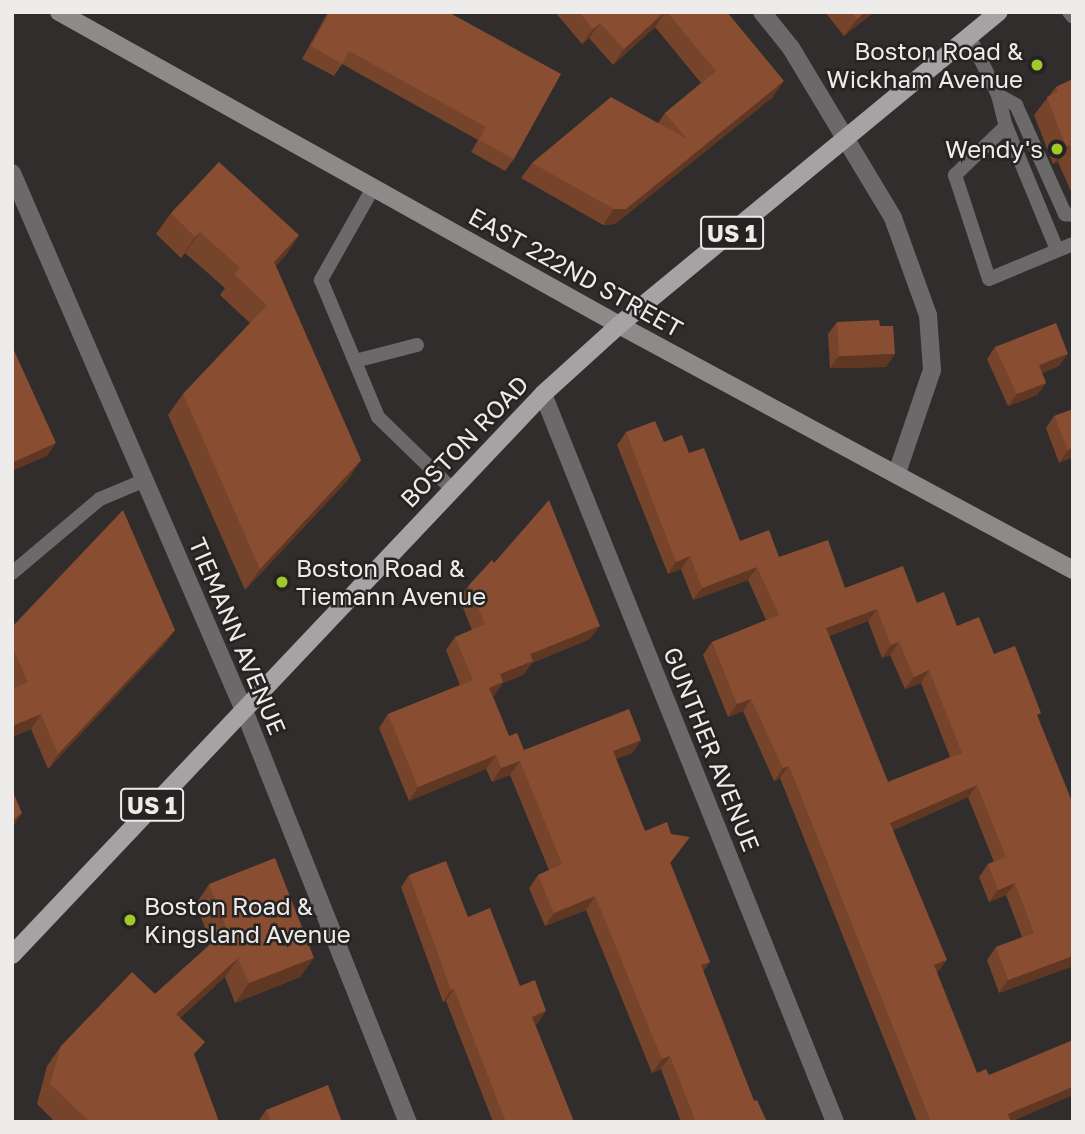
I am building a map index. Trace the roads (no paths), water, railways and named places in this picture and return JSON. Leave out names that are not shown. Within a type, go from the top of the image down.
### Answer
[{"type":"main road","name":"BOSTON ROAD","points":[[12,955],[543,394],[619,325],[845,142],[999,12]]},
{"type":"street","name":"EAST 222ND STREET","points":[[59,12],[619,325],[1073,570]]},
{"type":"street","points":[[762,12],[791,48],[893,218],[928,315],[932,370],[897,473]]},
{"type":"street","name":"TIEMANN AVENUE","points":[[12,173],[243,708],[408,1122]]},
{"type":"street","name":"GUNTHER AVENUE","points":[[543,394],[835,1122]]},
{"type":"lane","points":[[1069,12],[1073,17]]},
{"type":"lane","points":[[970,37],[998,95],[1006,125],[1057,250]]},
{"type":"lane","points":[[998,95],[1017,105],[1065,214],[1073,215]]},
{"type":"lane","points":[[1006,125],[955,175],[989,279],[1073,244]]},
{"type":"lane","points":[[373,188],[321,280],[378,417],[452,489]]},
{"type":"lane","points":[[355,361],[416,345]]},
{"type":"lane","points":[[12,573],[100,499],[145,480]]},
{"type":"place","name":"Boston Road & Wickham Avenue","points":[[1037,65]]},
{"type":"place","name":"Wendy's","points":[[1057,149]]},
{"type":"place","name":"Boston Road & Tiemann Avenue","points":[[282,582]]},
{"type":"place","name":"Boston Road & Kingsland Avenue","points":[[130,920]]}]
